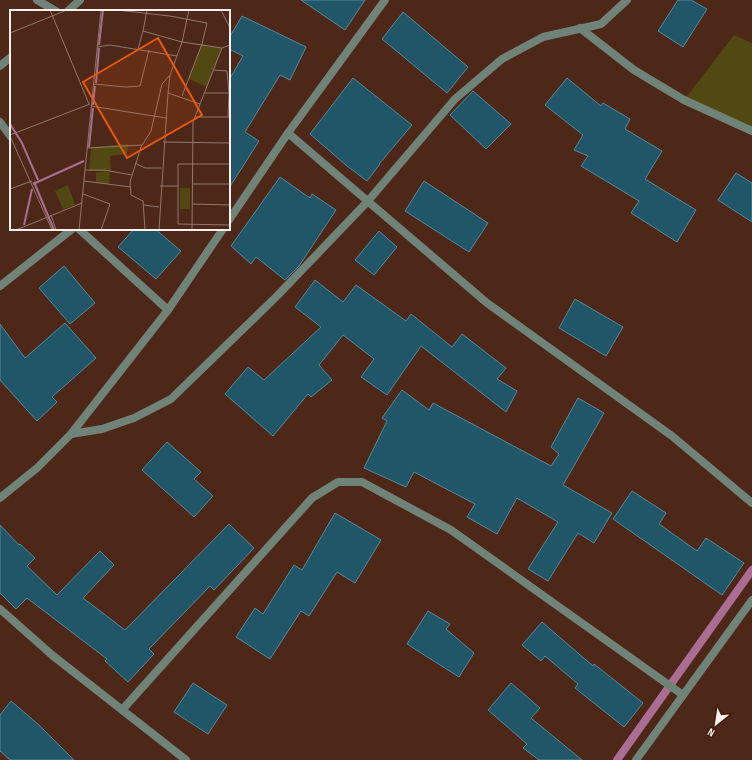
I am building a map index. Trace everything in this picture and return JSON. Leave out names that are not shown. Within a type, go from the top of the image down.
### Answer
[{"type":"street","points":[[37,0],[54,10]]},
{"type":"street","points":[[69,10],[80,0]]},
{"type":"street","points":[[230,219],[288,133],[385,0]]},
{"type":"street","points":[[71,434],[102,428],[134,418],[171,399],[278,296],[368,200],[455,99],[502,59],[543,37],[601,24],[627,0]]},
{"type":"street","points":[[580,28],[634,70],[684,100],[752,132]]},
{"type":"street","points":[[0,66],[10,58]]},
{"type":"street","points":[[0,122],[10,136]]},
{"type":"street","points":[[288,133],[487,302],[672,436],[752,503]]},
{"type":"street","points":[[0,286],[71,230]]},
{"type":"street","points":[[80,230],[168,310]]},
{"type":"street","points":[[0,498],[37,468],[71,434],[168,310],[222,230]]},
{"type":"street","points":[[122,710],[312,498],[338,482],[362,482],[451,530],[683,695]]},
{"type":"street","points":[[636,760],[752,600]]},
{"type":"street","points":[[0,609],[52,655],[186,760]]},
{"type":"shaded area","points":[[734,35],[752,43],[752,131],[684,100]]},
{"type":"building","points":[[301,0],[365,0],[345,30]]},
{"type":"building","points":[[678,0],[691,0],[707,9],[683,47],[658,31]]},
{"type":"building","points":[[403,12],[468,67],[447,93],[382,39]]},
{"type":"building","points":[[242,16],[306,47],[290,80],[280,75],[245,132],[259,141],[230,186],[230,78],[243,56],[230,50],[230,36]]},
{"type":"building","points":[[353,78],[412,125],[379,164],[367,181],[310,134]]},
{"type":"building","points":[[567,78],[601,106],[603,103],[630,119],[625,129],[662,151],[645,179],[696,210],[677,242],[631,213],[639,201],[581,166],[588,156],[574,150],[583,135],[545,105]]},
{"type":"building","points":[[473,91],[511,124],[486,149],[450,115]]},
{"type":"building","points":[[736,173],[752,183],[752,222],[718,200]]},
{"type":"building","points":[[280,177],[310,198],[312,194],[336,210],[299,266],[285,280],[256,257],[251,264],[231,246]]},
{"type":"building","points":[[424,181],[488,223],[469,252],[405,211]]},
{"type":"building","points":[[133,230],[156,230],[181,251],[156,279],[118,247]]},
{"type":"building","points":[[379,231],[397,247],[374,275],[355,260]]},
{"type":"building","points":[[64,266],[95,303],[70,324],[39,288]]},
{"type":"building","points":[[315,280],[343,302],[356,285],[406,321],[411,314],[452,347],[462,334],[506,368],[497,379],[517,391],[506,412],[421,346],[387,395],[361,377],[374,359],[343,335],[319,365],[332,380],[311,397],[308,394],[273,436],[225,394],[248,367],[264,380],[321,327],[295,307]]},
{"type":"building","points":[[575,299],[623,327],[606,356],[559,328]]},
{"type":"building","points":[[65,323],[96,358],[52,397],[57,402],[37,421],[0,380],[0,324],[25,358]]},
{"type":"building","points":[[402,390],[429,410],[433,403],[551,466],[559,454],[551,447],[578,398],[604,413],[563,485],[612,513],[594,543],[578,533],[548,581],[528,569],[558,522],[517,498],[497,534],[467,517],[475,504],[414,472],[406,487],[364,468],[387,421],[382,418]]},
{"type":"building","points":[[167,442],[201,472],[194,479],[213,496],[194,517],[142,470]]},
{"type":"building","points":[[632,491],[666,513],[659,524],[697,551],[706,538],[744,563],[722,595],[613,519]]},
{"type":"building","points":[[335,513],[381,540],[355,583],[337,572],[309,616],[301,611],[270,659],[236,637],[255,608],[263,614],[294,565],[302,570]]},
{"type":"building","points":[[229,524],[254,548],[214,590],[210,586],[149,649],[154,654],[128,682],[105,661],[107,659],[27,598],[16,609],[0,593],[0,525],[19,545],[20,544],[35,558],[27,566],[57,595],[100,551],[114,565],[83,598],[125,630]]},
{"type":"building","points":[[428,611],[450,624],[446,629],[474,653],[459,677],[407,644]]},
{"type":"building","points":[[542,622],[593,666],[594,664],[643,703],[624,727],[575,688],[578,684],[545,656],[541,661],[522,645]]},
{"type":"building","points":[[193,683],[227,705],[208,734],[174,712]]},
{"type":"building","points":[[511,683],[540,708],[531,718],[582,760],[539,760],[523,748],[527,744],[488,710]]},
{"type":"building","points":[[11,701],[40,726],[74,760],[10,760],[0,751],[0,715]]},
{"type":"waterway","points":[[617,760],[752,570]]}]
